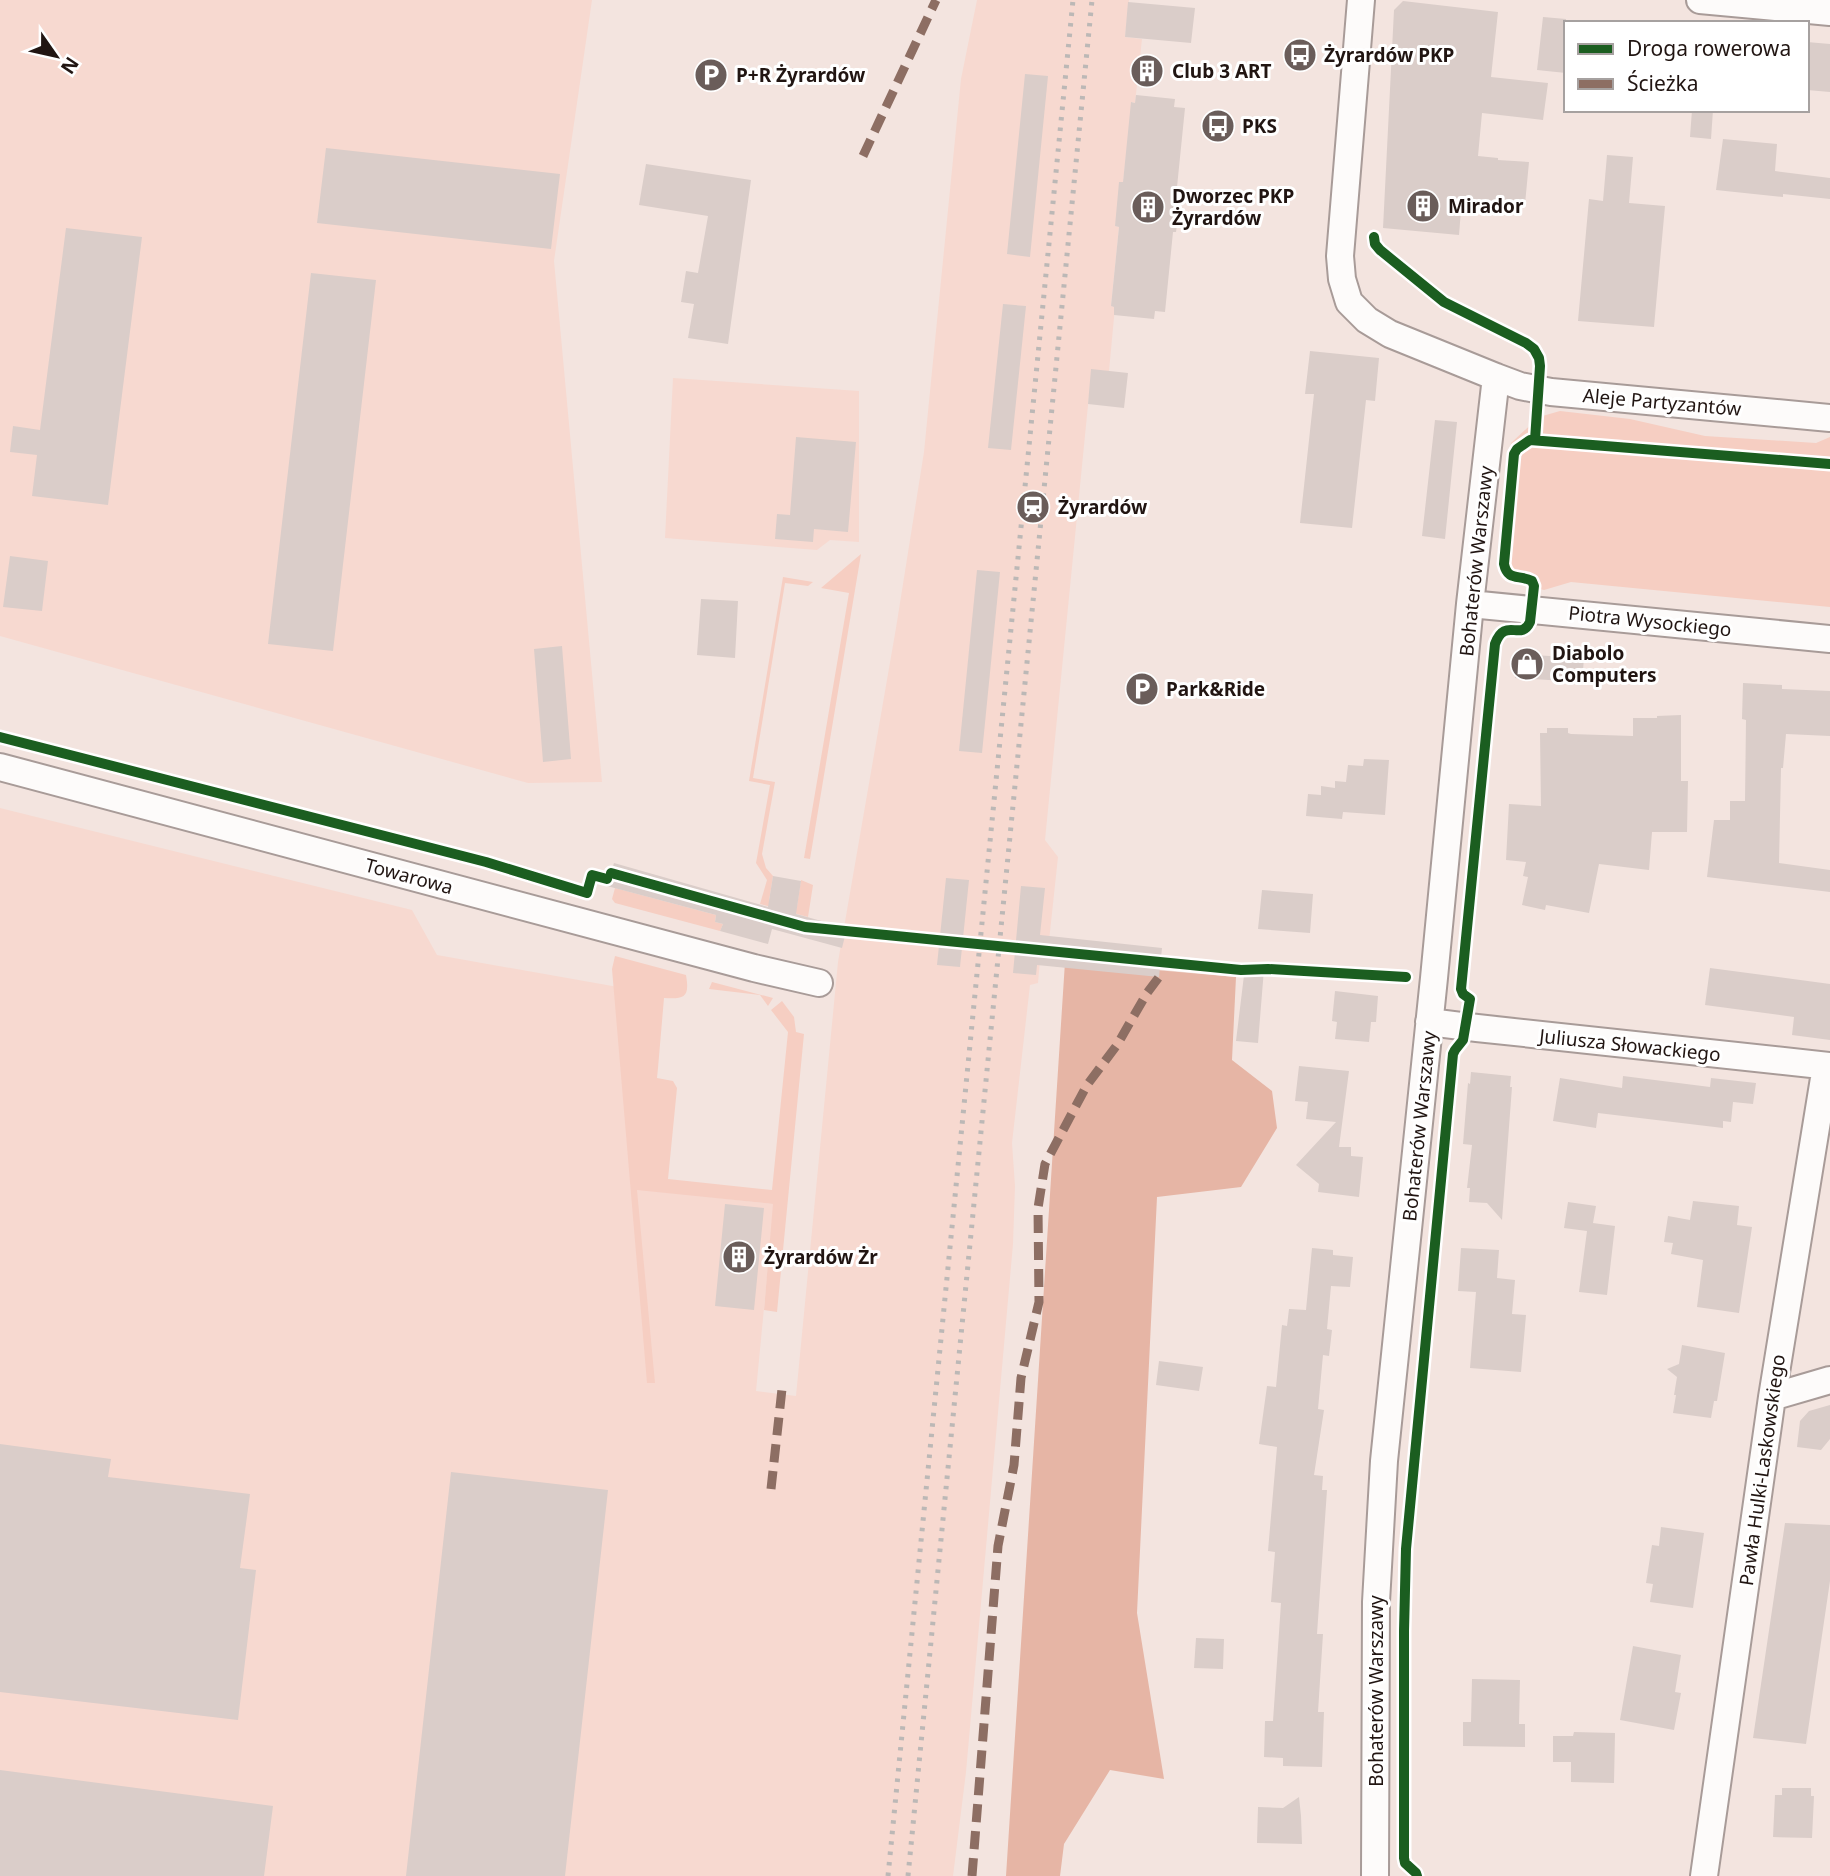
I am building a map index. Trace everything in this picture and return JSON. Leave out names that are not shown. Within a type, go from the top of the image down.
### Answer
[{"type":"street","name":"Aleje Partyzantów","points":[[1361,0],[1341,246],[1342,279],[1349,302],[1358,312],[1390,334],[1520,386],[1551,392],[1830,418]]},
{"type":"street","points":[[1700,0],[1830,12]]},
{"type":"street","name":"Bohaterów Warszawy","points":[[1376,1876],[1376,1602],[1384,1461],[1470,604],[1496,377]]},
{"type":"street","name":"Piotra Wysockiego","points":[[1470,604],[1830,639]]},
{"type":"street","name":"Towarowa","points":[[0,767],[819,983]]},
{"type":"street","name":"Juliusza Słowackiego","points":[[1429,1021],[1828,1066]]},
{"type":"street","name":"Pawła Hulki-Laskowskiego","points":[[1704,1876],[1772,1397],[1828,1066]]},
{"type":"street","points":[[1772,1397],[1830,1380]]},
{"type":"shaded area","points":[[0,0],[592,0],[554,261],[602,782],[528,783],[0,636]]},
{"type":"shaded area","points":[[977,0],[1129,0],[1125,37],[1142,39],[1135,103],[1132,102],[1115,226],[1119,227],[1111,306],[1115,307],[1109,371],[1090,385],[1045,840],[1058,857],[1049,941],[1040,960],[1038,983],[1030,985],[1012,1143],[1015,1186],[1013,1244],[966,1772],[953,1876],[0,1876],[0,808],[412,910],[437,955],[618,987],[637,1189],[774,1204],[756,1391],[796,1396],[838,962],[924,452],[961,79]]},
{"type":"shaded area","points":[[673,378],[859,391],[859,542],[830,540],[817,550],[665,538]]},
{"type":"shaded area","points":[[1560,411],[1630,419],[1705,436],[1816,443],[1830,437],[1830,607],[1571,582],[1544,590],[1508,581],[1500,568],[1511,443],[1539,417]]},
{"type":"shaded area","points":[[861,554],[810,859],[804,858],[849,593],[821,588]]},
{"type":"shaded area","points":[[783,577],[813,582],[808,586],[785,583],[753,778],[775,782],[762,854],[766,868],[773,876],[769,901],[797,906],[801,880],[813,885],[808,917],[760,904],[767,880],[756,863],[770,785],[749,781]]},
{"type":"shaded area","points":[[615,888],[716,915],[715,922],[723,924],[720,931],[615,903],[612,899]]},
{"type":"shaded area","points":[[615,956],[686,975],[687,988],[684,996],[664,998],[657,1078],[673,1081],[677,1088],[668,1179],[772,1190],[788,1032],[771,1010],[782,1001],[794,1017],[796,1032],[804,1034],[777,1312],[764,1310],[773,1204],[637,1190],[655,1383],[647,1383],[612,969]]},
{"type":"shaded area","points":[[1065,962],[1236,977],[1232,1060],[1272,1091],[1277,1128],[1241,1187],[1157,1197],[1137,1613],[1164,1779],[1110,1770],[1064,1844],[1060,1876],[1006,1876]]},
{"type":"shaded area","points":[[712,982],[773,998],[768,1006],[760,995],[709,989]]},
{"type":"building","points":[[1403,1],[1498,12],[1491,77],[1548,83],[1543,120],[1482,113],[1478,156],[1529,162],[1525,204],[1462,198],[1459,235],[1383,228],[1394,10]]},
{"type":"building","name":"Club 3 ART","points":[[1128,2],[1195,8],[1191,43],[1125,37]]},
{"type":"building","points":[[1543,17],[1566,19],[1564,73],[1537,70]]},
{"type":"building","points":[[1809,42],[1830,44],[1830,92],[1809,90]]},
{"type":"building","points":[[1025,74],[1048,76],[1030,257],[1007,254]]},
{"type":"building","name":"Dworzec PKP Żyrardów","points":[[1136,95],[1175,99],[1174,107],[1185,108],[1177,187],[1181,188],[1179,210],[1176,232],[1173,232],[1165,312],[1155,311],[1154,319],[1114,315],[1114,307],[1111,306],[1119,227],[1115,226],[1119,182],[1123,182],[1131,102],[1135,103]]},
{"type":"building","points":[[1692,112],[1713,112],[1711,139],[1690,137]]},
{"type":"building","points":[[1723,139],[1777,144],[1775,171],[1830,178],[1830,199],[1716,190]]},
{"type":"building","points":[[326,148],[560,174],[551,249],[317,223]]},
{"type":"building","points":[[1607,155],[1633,157],[1629,203],[1665,206],[1654,327],[1578,321],[1589,199],[1603,201]]},
{"type":"building","points":[[646,164],[751,180],[728,344],[688,338],[694,304],[681,302],[686,271],[698,273],[708,216],[639,205]]},
{"type":"building","points":[[66,228],[142,237],[108,505],[32,496],[37,455],[10,452],[13,426],[40,430]]},
{"type":"building","points":[[311,273],[376,280],[333,651],[268,644]]},
{"type":"building","points":[[1003,304],[1026,306],[1011,450],[988,448]]},
{"type":"building","points":[[1310,351],[1379,358],[1375,401],[1366,400],[1352,528],[1300,523],[1314,394],[1305,394]]},
{"type":"building","points":[[1091,369],[1128,373],[1124,408],[1088,404]]},
{"type":"building","points":[[1435,420],[1457,422],[1445,539],[1422,536]]},
{"type":"building","points":[[796,437],[856,442],[848,532],[814,529],[813,542],[775,539],[777,514],[790,515]]},
{"type":"building","points":[[10,556],[48,561],[42,611],[3,607]]},
{"type":"building","points":[[977,570],[1000,572],[982,753],[959,751]]},
{"type":"building","points":[[701,599],[738,601],[735,658],[697,655]]},
{"type":"building","points":[[562,646],[571,759],[543,762],[534,649]]},
{"type":"building","points":[[1516,654],[1584,658],[1582,682],[1515,678]]},
{"type":"building","points":[[1743,683],[1782,685],[1782,689],[1830,691],[1830,736],[1786,734],[1781,768],[1779,863],[1830,870],[1830,892],[1707,877],[1714,820],[1730,820],[1730,801],[1745,801],[1746,720],[1742,719]]},
{"type":"building","points":[[1681,715],[1681,781],[1688,781],[1687,832],[1652,832],[1649,870],[1599,864],[1589,913],[1546,905],[1545,910],[1522,905],[1528,877],[1523,876],[1526,862],[1506,860],[1509,804],[1541,806],[1540,733],[1547,733],[1547,728],[1568,728],[1568,733],[1571,734],[1633,736],[1633,718]]},
{"type":"building","points":[[1364,759],[1389,760],[1385,815],[1343,812],[1342,819],[1306,816],[1308,794],[1321,795],[1321,786],[1335,788],[1335,781],[1346,782],[1348,765],[1363,766]]},
{"type":"building","points":[[614,863],[768,907],[773,876],[801,881],[796,914],[847,928],[842,948],[772,929],[768,944],[720,931],[723,924],[715,922],[716,915],[607,886]]},
{"type":"building","points":[[946,878],[969,880],[960,967],[937,965]]},
{"type":"building","points":[[1021,886],[1045,888],[1040,935],[1162,948],[1159,977],[1037,965],[1036,975],[1013,973]]},
{"type":"building","points":[[1262,890],[1313,894],[1310,933],[1258,929]]},
{"type":"building","points":[[1245,967],[1264,969],[1258,1043],[1236,1041]]},
{"type":"building","points":[[1710,968],[1830,984],[1830,1040],[1792,1035],[1794,1017],[1705,1005]]},
{"type":"building","points":[[1335,991],[1378,996],[1376,1022],[1371,1022],[1369,1042],[1335,1039],[1337,1022],[1332,1021]]},
{"type":"building","points":[[1299,1066],[1349,1071],[1339,1147],[1351,1147],[1351,1156],[1363,1157],[1359,1197],[1318,1192],[1319,1184],[1296,1165],[1336,1122],[1306,1119],[1308,1102],[1295,1101]]},
{"type":"building","points":[[1471,1072],[1511,1076],[1502,1220],[1487,1203],[1469,1202],[1470,1188],[1467,1188],[1472,1145],[1463,1144]]},
{"type":"building","points":[[1623,1076],[1710,1087],[1711,1078],[1756,1083],[1753,1104],[1733,1102],[1731,1122],[1723,1121],[1723,1128],[1598,1113],[1596,1128],[1553,1121],[1560,1078],[1622,1088]]},
{"type":"building","points":[[1693,1201],[1739,1206],[1737,1225],[1752,1227],[1739,1313],[1697,1307],[1703,1260],[1671,1254],[1673,1243],[1664,1242],[1668,1216],[1690,1220]]},
{"type":"building","points":[[1568,1202],[1596,1206],[1593,1223],[1615,1226],[1607,1295],[1579,1292],[1587,1231],[1564,1228]]},
{"type":"building","name":"Żyrardów Żr","points":[[725,1204],[764,1208],[754,1310],[715,1306]]},
{"type":"building","points":[[1312,1248],[1333,1250],[1333,1255],[1353,1257],[1350,1287],[1331,1286],[1327,1329],[1332,1330],[1329,1356],[1323,1355],[1318,1409],[1324,1410],[1314,1475],[1323,1476],[1322,1490],[1327,1490],[1317,1634],[1323,1634],[1318,1712],[1324,1712],[1322,1767],[1283,1766],[1283,1758],[1264,1757],[1265,1721],[1273,1721],[1281,1603],[1271,1602],[1275,1552],[1268,1551],[1277,1447],[1259,1444],[1267,1386],[1276,1387],[1282,1325],[1287,1326],[1289,1309],[1306,1310]]},
{"type":"building","points":[[1461,1248],[1499,1250],[1497,1278],[1515,1280],[1512,1314],[1526,1315],[1521,1372],[1470,1368],[1476,1292],[1458,1291]]},
{"type":"building","points":[[1682,1345],[1725,1353],[1717,1401],[1714,1401],[1711,1418],[1673,1413],[1677,1377],[1667,1369],[1679,1364]]},
{"type":"building","points":[[1159,1361],[1203,1367],[1199,1391],[1156,1385]]},
{"type":"building","points":[[1830,1405],[1830,1439],[1821,1450],[1797,1447],[1800,1421],[1809,1411]]},
{"type":"building","points":[[0,1444],[111,1459],[108,1477],[250,1494],[240,1568],[256,1570],[238,1720],[0,1692]]},
{"type":"building","points":[[451,1472],[608,1490],[565,1876],[406,1876]]},
{"type":"building","points":[[1785,1523],[1830,1525],[1830,1581],[1806,1744],[1753,1738]]},
{"type":"building","points":[[1661,1527],[1704,1533],[1693,1608],[1650,1602],[1653,1584],[1646,1583],[1652,1545],[1659,1546]]},
{"type":"building","points":[[1196,1638],[1224,1639],[1223,1669],[1194,1668]]},
{"type":"building","points":[[1633,1646],[1681,1655],[1675,1692],[1681,1693],[1674,1730],[1620,1720]]},
{"type":"building","points":[[1472,1679],[1520,1680],[1519,1724],[1525,1724],[1525,1747],[1463,1746],[1463,1722],[1471,1722]]},
{"type":"building","points":[[1574,1732],[1615,1733],[1614,1783],[1571,1782],[1571,1762],[1553,1762],[1553,1736],[1573,1736]]},
{"type":"building","points":[[0,1770],[273,1806],[264,1876],[0,1876]]},
{"type":"building","points":[[1782,1788],[1811,1788],[1811,1796],[1814,1796],[1812,1838],[1773,1837],[1775,1795],[1782,1795]]},
{"type":"building","points":[[1299,1797],[1302,1844],[1257,1843],[1258,1807],[1283,1808]]},
{"type":"railway","points":[[888,1876],[1073,0]]},
{"type":"railway","points":[[908,1876],[1092,0]]},
{"type":"marked path","points":[[863,156],[936,0]]},
{"type":"marked path","points":[[972,1876],[998,1546],[1014,1465],[1021,1378],[1039,1302],[1038,1208],[1045,1164],[1087,1085],[1117,1045],[1159,977]]},
{"type":"marked path","points":[[771,1489],[782,1389]]},
{"type":"cycle path","points":[[1374,237],[1380,250],[1444,302],[1534,349],[1540,366],[1535,440]]},
{"type":"cycle path","points":[[1417,1876],[1405,1863],[1404,1858],[1406,1549],[1453,1054],[1463,1040],[1470,999],[1461,989],[1495,644],[1503,632],[1526,628],[1530,622],[1534,586],[1532,581],[1508,573],[1504,564],[1514,454],[1530,440],[1830,464]]},
{"type":"cycle path","points":[[0,737],[486,862],[587,893],[592,875],[607,879]]},
{"type":"cycle path","points":[[611,873],[805,927],[1241,970],[1268,969],[1406,977]]},
{"type":"place","name":"Żyrardów PKP","points":[[1300,55]]},
{"type":"place","name":"Club 3 ART","points":[[1147,71]]},
{"type":"place","name":"P+R Żyrardów","points":[[711,75]]},
{"type":"place","name":"PKS","points":[[1218,126]]},
{"type":"place","name":"Mirador","points":[[1423,206]]},
{"type":"place","name":"Dworzec PKP Żyrardów","points":[[1148,207]]},
{"type":"place","name":"Żyrardów","points":[[1033,507]]},
{"type":"place","name":"Diabolo Computers","points":[[1527,664]]},
{"type":"place","name":"Park&Ride","points":[[1142,689]]},
{"type":"place","name":"Żyrardów Żr","points":[[739,1257]]}]
